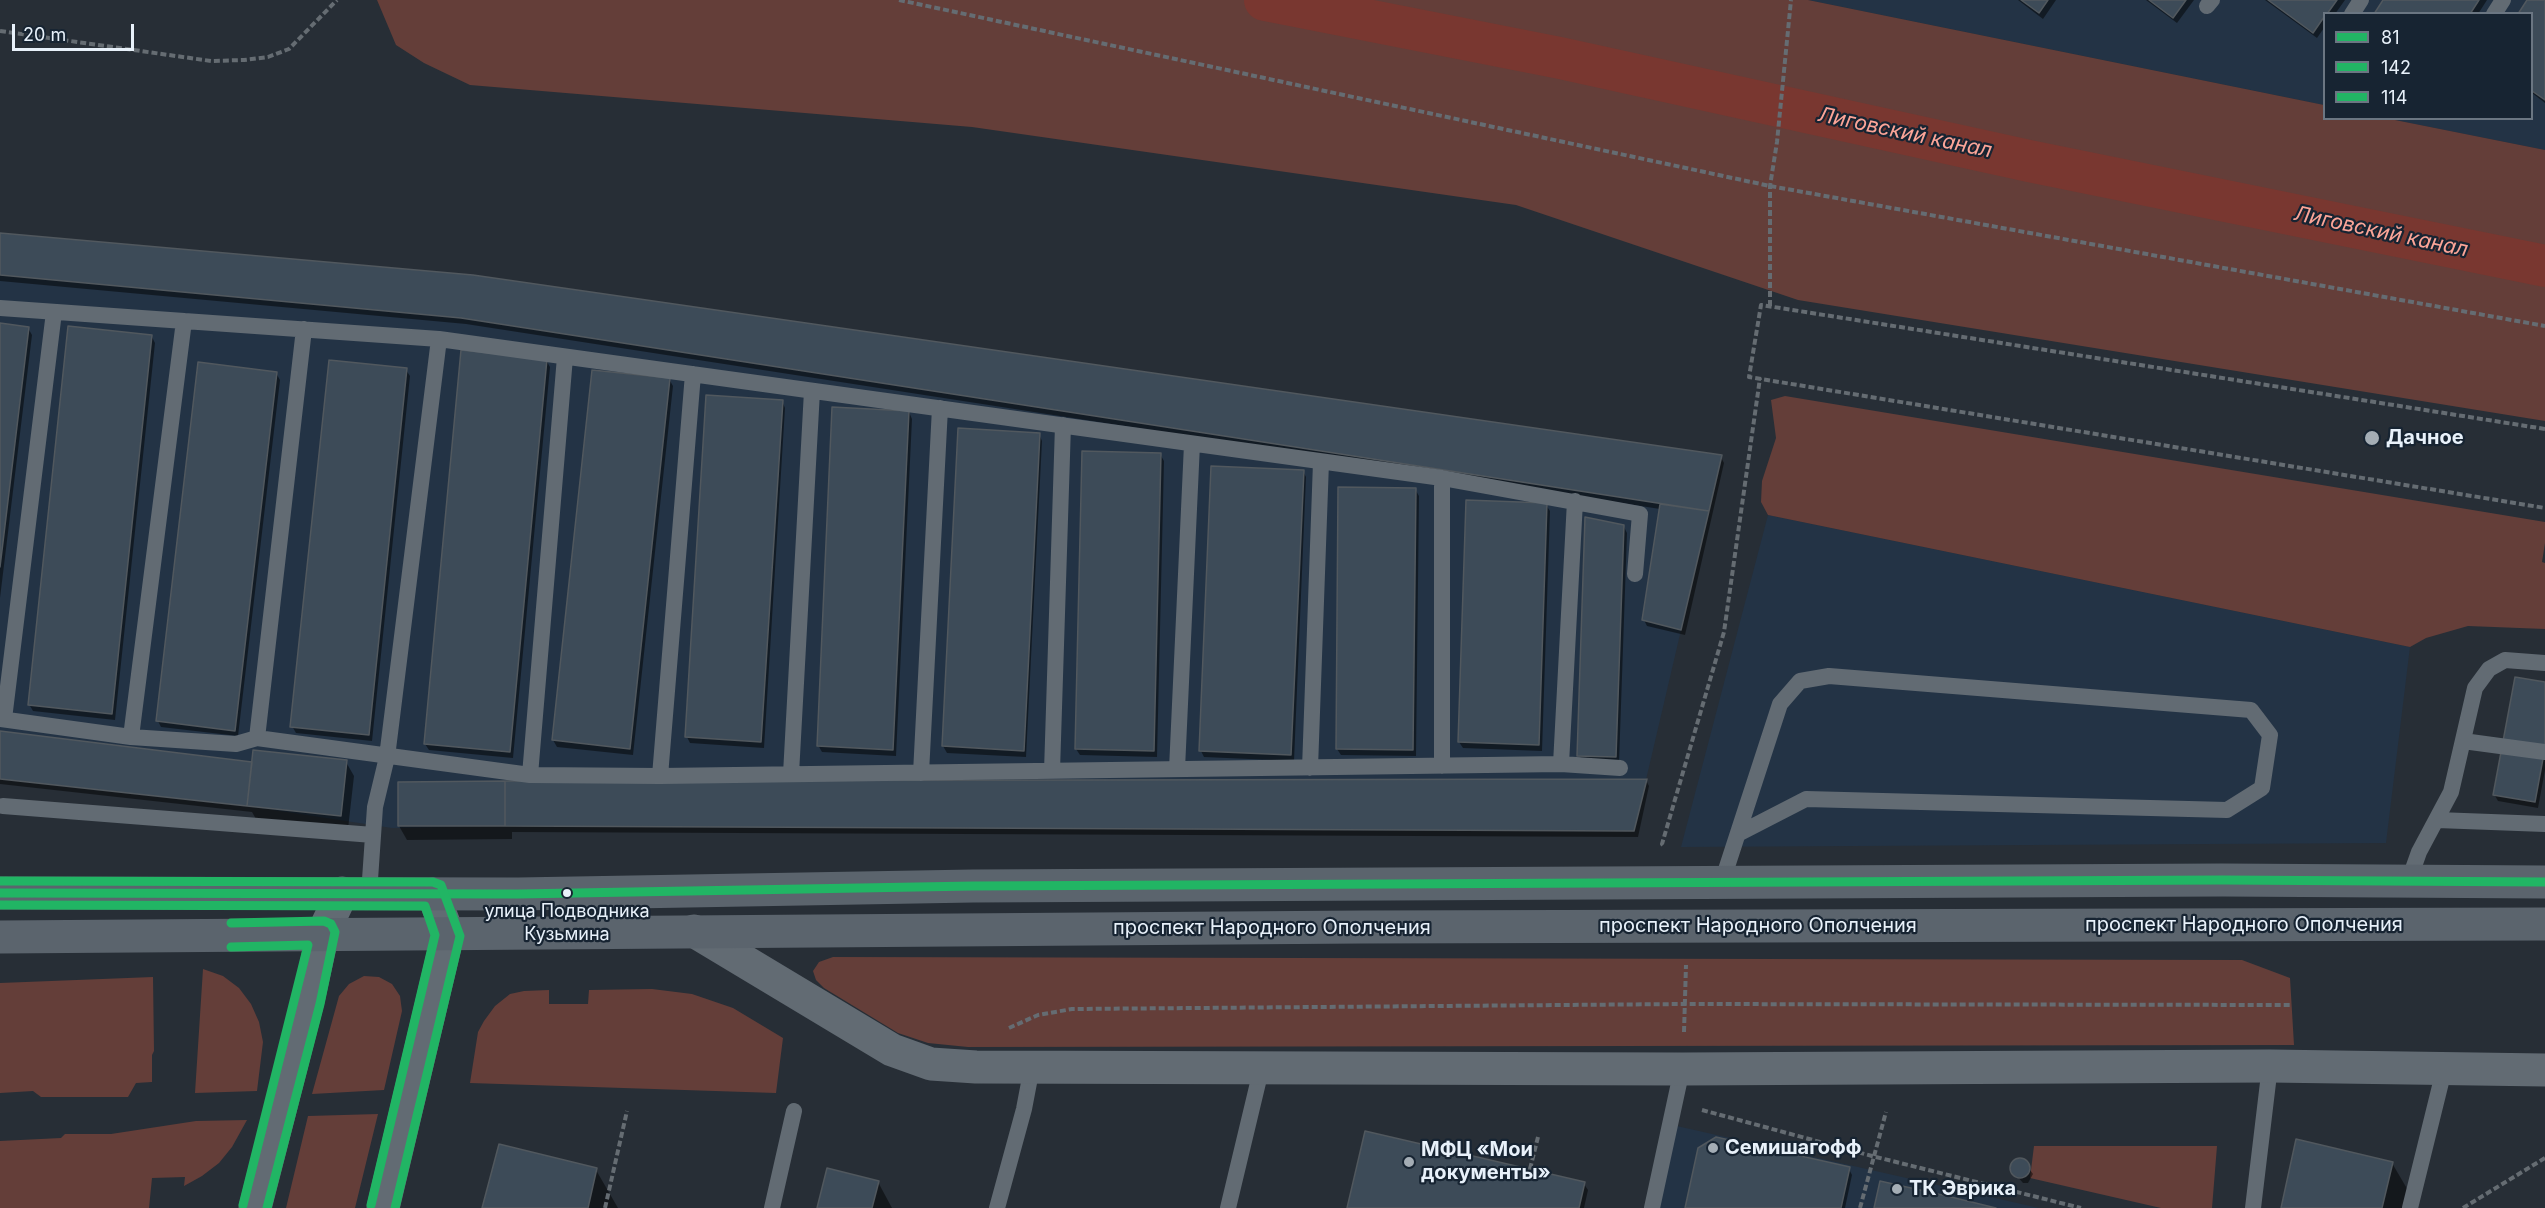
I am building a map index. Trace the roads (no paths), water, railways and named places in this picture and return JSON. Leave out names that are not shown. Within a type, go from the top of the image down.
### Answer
[{"type":"main road","points":[[0,893],[433,894],[974,886],[1722,882],[2222,880],[2408,883],[2545,882]]},
{"type":"main road","name":"проспект Народного Ополчения","points":[[0,937],[694,931],[2545,924]]},
{"type":"street","points":[[255,1208],[323,933],[355,893]]},
{"type":"street","points":[[383,1208],[448,934],[433,894]]},
{"type":"street","points":[[694,931],[892,1050],[931,1064],[976,1067],[1263,1066],[1682,1069],[2270,1066],[2545,1070]]},
{"type":"lane","points":[[0,308],[439,339],[1442,478],[1640,514],[1635,574]]},
{"type":"lane","points":[[54,312],[2,719],[130,736],[236,744],[257,738],[530,775],[660,776],[1561,764],[1620,768]]},
{"type":"lane","points":[[130,736],[184,321]]},
{"type":"lane","points":[[257,738],[304,329]]},
{"type":"lane","points":[[355,893],[373,835],[375,807],[387,757],[439,339]]},
{"type":"lane","points":[[530,775],[565,357]]},
{"type":"lane","points":[[660,776],[693,374]]},
{"type":"lane","points":[[791,774],[812,391]]},
{"type":"lane","points":[[921,772],[940,408]]},
{"type":"lane","points":[[1052,771],[1063,425]]},
{"type":"lane","points":[[1177,769],[1192,444]]},
{"type":"lane","points":[[1310,768],[1321,462]]},
{"type":"lane","points":[[1442,478],[1442,766]]},
{"type":"lane","points":[[1561,764],[1575,501]]},
{"type":"lane","points":[[2408,883],[2419,852],[2451,792],[2475,688],[2489,669],[2505,660],[2545,663]]},
{"type":"lane","points":[[1722,882],[1780,704],[1800,681],[1829,676],[2252,710],[2270,735],[2262,788],[2227,810],[1806,799],[1738,834]]},
{"type":"lane","points":[[2463,741],[2545,752]]},
{"type":"lane","points":[[3,806],[373,835]]},
{"type":"lane","points":[[2437,820],[2545,824]]},
{"type":"lane","points":[[1228,1208],[1263,1066]]},
{"type":"lane","points":[[2253,1208],[2270,1066]]},
{"type":"lane","points":[[997,1208],[1032,1067]]},
{"type":"lane","points":[[1652,1208],[1682,1069]]},
{"type":"lane","points":[[2410,1208],[2444,1070]]},
{"type":"lane","points":[[772,1208],[794,1111]]},
{"type":"waterway","name":"Лиговский канал","points":[[1265,0],[1560,58],[2029,161],[2545,266]]},
{"type":"place","name":"Дачное","points":[[2372,438]]},
{"type":"place","name":"улица Подводника Кузьмина","points":[[567,893]]},
{"type":"place","name":"Семишагофф","points":[[1713,1148]]},
{"type":"place","name":"МФЦ «Мои документы»","points":[[1409,1162]]},
{"type":"place","name":"ТК Эврика","points":[[1897,1189]]}]
